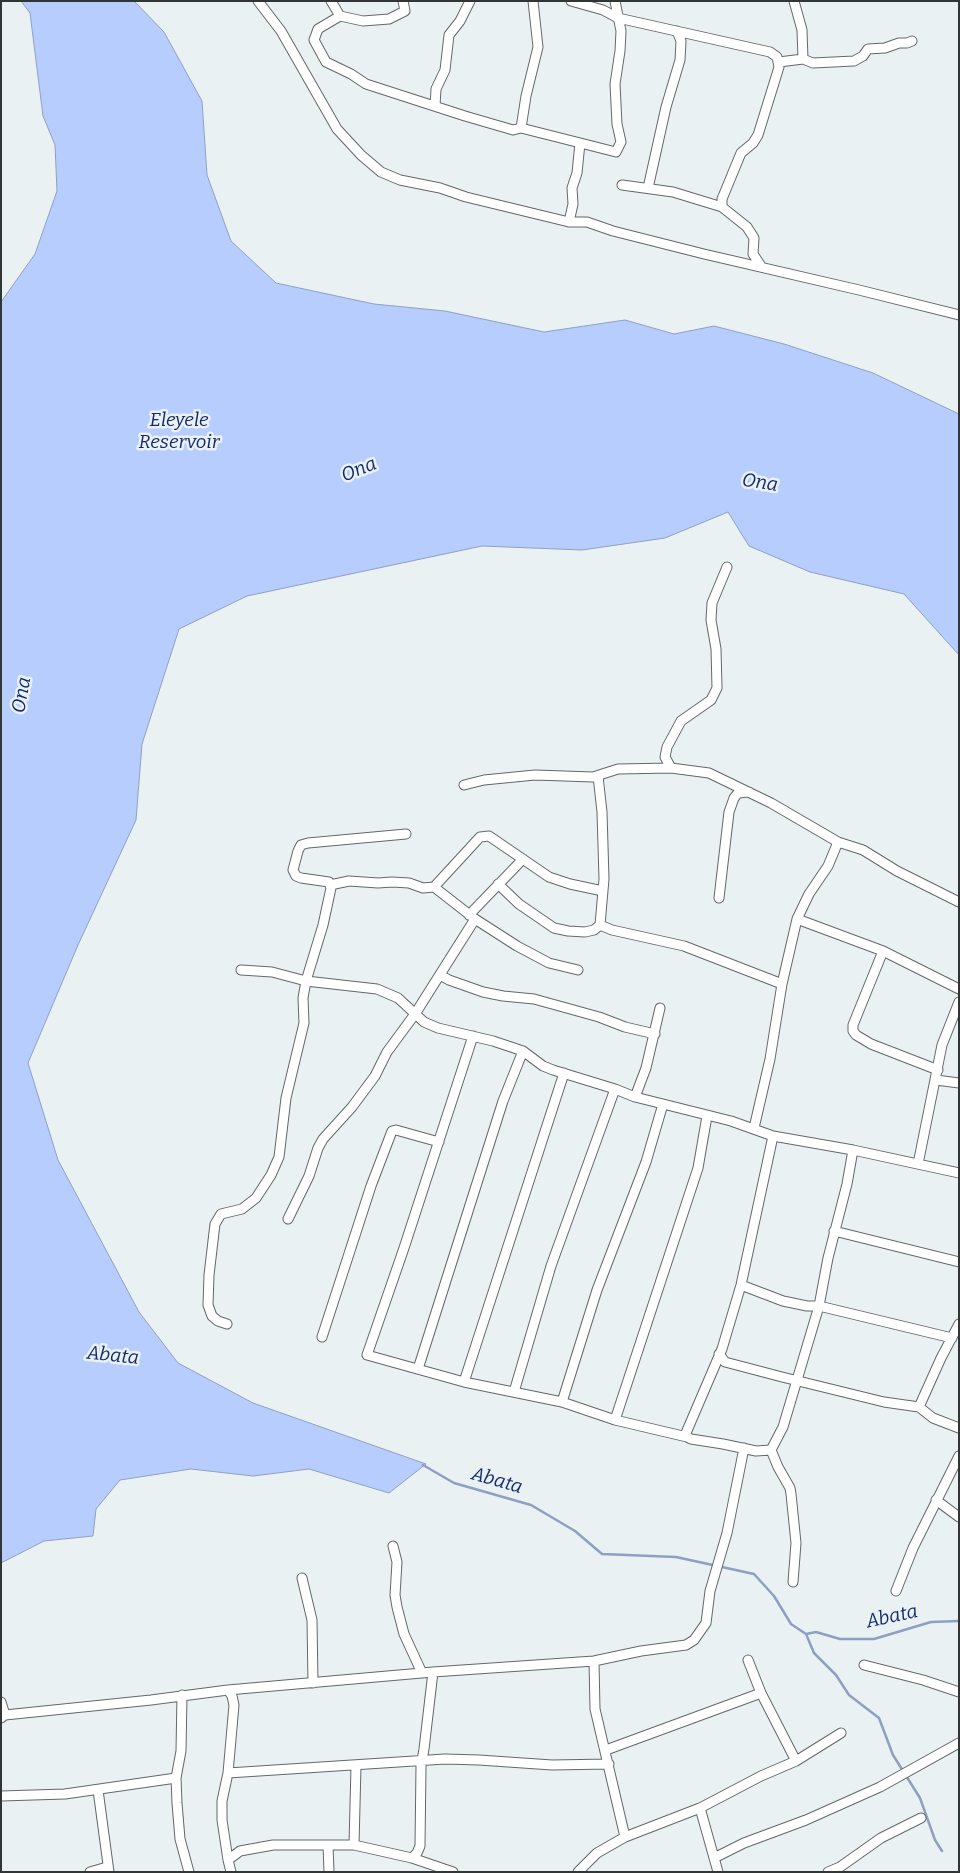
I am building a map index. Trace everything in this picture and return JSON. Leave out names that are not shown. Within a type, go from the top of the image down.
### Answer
[{"type":"street","points":[[258,1],[281,31],[338,129],[360,155],[381,172],[400,180],[440,188],[466,197],[569,222],[587,222],[613,231],[704,254],[761,266],[959,315]]},
{"type":"street","points":[[331,1],[340,16]]},
{"type":"street","points":[[404,1],[405,11],[389,20],[363,21],[340,16],[318,30],[314,40],[326,62],[351,74],[366,84],[435,106],[513,130],[521,128],[555,135],[616,152],[621,142],[615,84],[621,38],[614,1]]},
{"type":"street","points":[[435,106],[436,89],[445,70],[449,35],[460,22],[470,1]]},
{"type":"street","points":[[521,128],[526,96],[538,47],[533,1]]},
{"type":"street","points":[[571,1],[603,10],[618,18],[770,52],[774,55],[779,62],[779,67],[758,135],[737,160],[722,199],[722,207]]},
{"type":"street","points":[[794,1],[802,30],[803,59]]},
{"type":"street","points":[[648,188],[666,106],[680,60],[681,41],[677,32]]},
{"type":"street","points":[[779,62],[803,59],[813,63],[854,61],[863,56],[868,49],[885,48],[912,41]]},
{"type":"street","points":[[569,222],[573,204],[572,188],[577,173],[580,143]]},
{"type":"street","points":[[622,185],[673,192],[722,207],[747,226],[754,238],[753,254],[761,266]]},
{"type":"street","points":[[671,768],[665,757],[667,747],[681,722],[711,700],[717,688],[716,649],[711,620],[712,603],[727,567]]},
{"type":"street","points":[[464,785],[484,780],[535,775],[598,776],[607,771],[618,769],[671,768],[709,773],[771,803],[838,842],[863,850],[898,871],[959,902]]},
{"type":"street","points":[[498,884],[519,904],[554,928],[585,932],[594,930],[600,925],[603,891],[602,812],[598,776]]},
{"type":"street","points":[[719,898],[729,812],[738,793],[749,792]]},
{"type":"street","points":[[227,1324],[218,1321],[212,1316],[208,1305],[209,1275],[215,1224],[221,1214],[242,1209],[256,1198],[279,1157],[286,1098],[304,1024],[303,998],[306,981],[324,925],[331,888],[329,882],[296,876],[293,866],[298,850],[302,845],[406,834]]},
{"type":"street","points":[[330,885],[349,881],[410,883],[423,888],[434,887],[480,837],[489,836],[549,877],[570,884],[603,891]]},
{"type":"street","points":[[754,1128],[770,1059],[782,984],[797,919],[809,894],[828,866],[838,842]]},
{"type":"street","points":[[288,1219],[309,1176],[323,1139],[375,1076],[392,1046],[440,975],[472,917],[498,884],[522,859]]},
{"type":"street","points":[[434,887],[472,917],[549,963],[578,970]]},
{"type":"street","points":[[797,919],[883,951],[959,989]]},
{"type":"street","points":[[600,925],[612,930],[684,946],[782,984]]},
{"type":"street","points":[[883,951],[853,1025],[853,1031],[871,1044],[938,1070]]},
{"type":"street","points":[[241,970],[272,972],[306,981],[359,986],[389,993],[398,998],[424,1022],[438,1028],[523,1050],[543,1066],[635,1097],[754,1128],[773,1136],[853,1150],[959,1173]]},
{"type":"street","points":[[440,975],[483,992],[534,999],[599,1017],[625,1027],[655,1034]]},
{"type":"street","points":[[918,1164],[946,1031],[959,1002]]},
{"type":"street","points":[[635,1097],[646,1068],[660,1008]]},
{"type":"street","points":[[473,1036],[367,1355],[464,1382],[562,1402],[616,1420],[687,1437],[691,1440],[744,1448],[756,1452],[771,1450]]},
{"type":"street","points":[[418,1369],[503,1101],[523,1050]]},
{"type":"street","points":[[464,1382],[564,1073]]},
{"type":"street","points":[[936,1080],[959,1083]]},
{"type":"street","points":[[514,1392],[562,1233],[615,1089]]},
{"type":"street","points":[[562,1402],[597,1290],[646,1162],[663,1104]]},
{"type":"street","points":[[616,1420],[698,1168],[707,1116]]},
{"type":"street","points":[[322,1336],[371,1186],[392,1132],[396,1130],[439,1142]]},
{"type":"street","points":[[687,1437],[686,1433],[719,1354],[741,1285],[773,1136]]},
{"type":"street","points":[[771,1450],[782,1431],[818,1306],[834,1231],[847,1184],[853,1150]]},
{"type":"street","points":[[834,1231],[959,1262]]},
{"type":"street","points":[[741,1285],[782,1301],[807,1306],[818,1306],[955,1335]]},
{"type":"street","points":[[919,1407],[959,1324]]},
{"type":"street","points":[[719,1354],[725,1362],[884,1402],[919,1407],[933,1418],[959,1428]]},
{"type":"street","points":[[1,1702],[3,1716],[228,1690],[433,1672],[594,1661],[641,1651],[686,1645],[694,1640],[706,1623],[710,1591],[727,1533],[744,1448]]},
{"type":"street","points":[[771,1450],[790,1488],[796,1543],[793,1582]]},
{"type":"street","points":[[896,1591],[913,1548],[959,1456]]},
{"type":"street","points":[[936,1500],[959,1517]]},
{"type":"street","points":[[393,1546],[397,1562],[395,1595],[397,1607],[404,1634],[422,1673]]},
{"type":"street","points":[[302,1578],[312,1620],[313,1683]]},
{"type":"street","points":[[748,1660],[761,1693],[796,1761]]},
{"type":"street","points":[[594,1661],[595,1709],[625,1837]]},
{"type":"street","points":[[864,1665],[923,1680],[959,1692]]},
{"type":"street","points":[[412,1858],[420,1846],[421,1761],[433,1672]]},
{"type":"street","points":[[228,1690],[234,1705],[228,1773],[222,1801],[222,1820],[231,1872]]},
{"type":"street","points":[[606,1750],[761,1693]]},
{"type":"street","points":[[182,1695],[181,1750],[176,1778],[180,1839],[189,1872]]},
{"type":"street","points":[[578,1872],[597,1853],[625,1837],[700,1808],[761,1776],[796,1761],[841,1733]]},
{"type":"street","points":[[714,1858],[744,1843],[833,1809],[880,1787],[959,1743]]},
{"type":"street","points":[[228,1773],[421,1761],[479,1760],[552,1765],[609,1764]]},
{"type":"street","points":[[354,1845],[356,1766]]},
{"type":"street","points":[[1,1796],[40,1796],[98,1790],[176,1778]]},
{"type":"street","points":[[90,1872],[108,1869],[98,1790]]},
{"type":"street","points":[[700,1808],[718,1872]]},
{"type":"street","points":[[828,1872],[840,1867],[881,1838],[921,1818]]},
{"type":"street","points":[[228,1860],[240,1851],[250,1848],[282,1845],[354,1845],[412,1858],[453,1872]]},
{"type":"street","points":[[328,1845],[328,1872]]},
{"type":"water","name":"Eleyele Reservoir","points":[[21,1],[134,1],[164,32],[202,101],[207,175],[231,241],[276,283],[374,304],[445,311],[544,332],[625,320],[674,334],[714,326],[784,344],[873,373],[959,414],[959,655],[904,594],[810,572],[749,546],[728,512],[665,538],[582,550],[482,546],[247,596],[179,629],[142,744],[136,820],[78,945],[28,1063],[58,1160],[139,1312],[178,1363],[253,1403],[426,1464],[389,1493],[309,1469],[253,1476],[191,1469],[120,1480],[96,1509],[93,1536],[44,1541],[1,1563],[1,302],[35,254],[57,191],[55,145],[43,116],[30,13]]},
{"type":"waterway","name":"Abata","points":[[423,1465],[454,1483],[531,1505],[575,1531],[602,1554],[676,1557],[754,1574],[774,1596],[791,1624],[806,1634],[816,1632],[840,1639],[874,1639],[931,1622],[959,1621]]},
{"type":"waterway","points":[[806,1634],[814,1653],[836,1675],[849,1695],[879,1718],[893,1755],[920,1798],[935,1840],[942,1851]]},
{"type":"water label","name":"Ona","points":[[359,470]]},
{"type":"water label","name":"Ona","points":[[760,483]]},
{"type":"water label","name":"Ona","points":[[22,695]]}]
